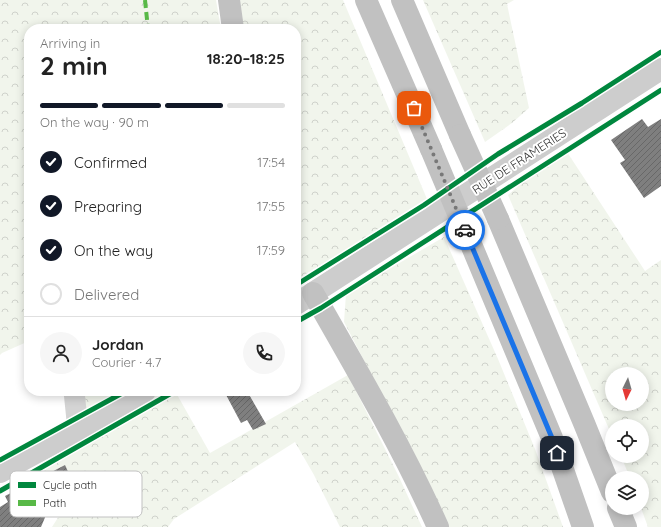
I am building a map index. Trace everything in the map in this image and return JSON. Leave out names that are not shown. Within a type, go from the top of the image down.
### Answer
[{"type":"highway","points":[[229,0],[232,24]]},
{"type":"highway","points":[[366,0],[431,149],[552,438],[583,527]]},
{"type":"highway","points":[[402,0],[498,220],[605,475]]},
{"type":"highway","points":[[305,298],[365,383],[425,498],[438,527]]},
{"type":"highway","points":[[621,515],[626,527]]},
{"type":"main road","name":"RUE DE FRAMERIES","points":[[305,298],[661,69]]},
{"type":"main road","points":[[0,472],[78,430],[136,396]]},
{"type":"street","points":[[75,396],[78,430]]},
{"type":"green space","points":[[0,0],[216,0],[220,24],[24,24],[24,343],[0,355]]},
{"type":"green space","points":[[235,0],[343,0],[427,199],[381,229],[301,277],[301,24],[238,24]]},
{"type":"green space","points":[[423,0],[514,0],[507,4],[529,108],[512,123],[485,142]]},
{"type":"green space","points":[[567,152],[645,271],[661,260],[661,527],[648,527],[644,515],[649,515],[649,471],[627,471],[624,463],[649,463],[649,419],[605,420],[508,195],[522,183]]},
{"type":"green space","points":[[444,237],[498,359],[535,449],[563,527],[448,527],[344,322],[346,294]]},
{"type":"green space","points":[[348,375],[399,477],[422,527],[340,527],[314,475],[295,442],[174,519],[168,527],[52,527],[58,517],[142,517],[142,471],[44,471],[139,396],[178,396],[210,453]]},
{"type":"green space","points":[[79,396],[111,396],[85,412]]},
{"type":"building","points":[[642,119],[648,127],[661,119],[661,186],[644,198],[620,163],[625,160],[611,140]]},
{"type":"building","points":[[227,396],[250,396],[266,424],[253,430],[247,420],[241,423]]},
{"type":"building","points":[[65,465],[68,471],[53,471]]},
{"type":"building","points":[[10,493],[10,517],[45,517],[41,527],[0,527],[0,507],[8,502],[5,496]]},
{"type":"marked path","points":[[145,0],[147,24]]},
{"type":"cycle path","points":[[301,282],[424,205],[498,154],[582,103],[661,52]]},
{"type":"cycle path","points":[[301,319],[321,308],[661,90]]},
{"type":"cycle path","points":[[0,460],[117,396]]},
{"type":"cycle path","points":[[35,471],[166,396]]},
{"type":"cycle path","points":[[0,491],[10,485]]},
{"type":"way so far","points":[[414,108],[465,230]]},
{"type":"route","points":[[465,230],[557,453]]}]
